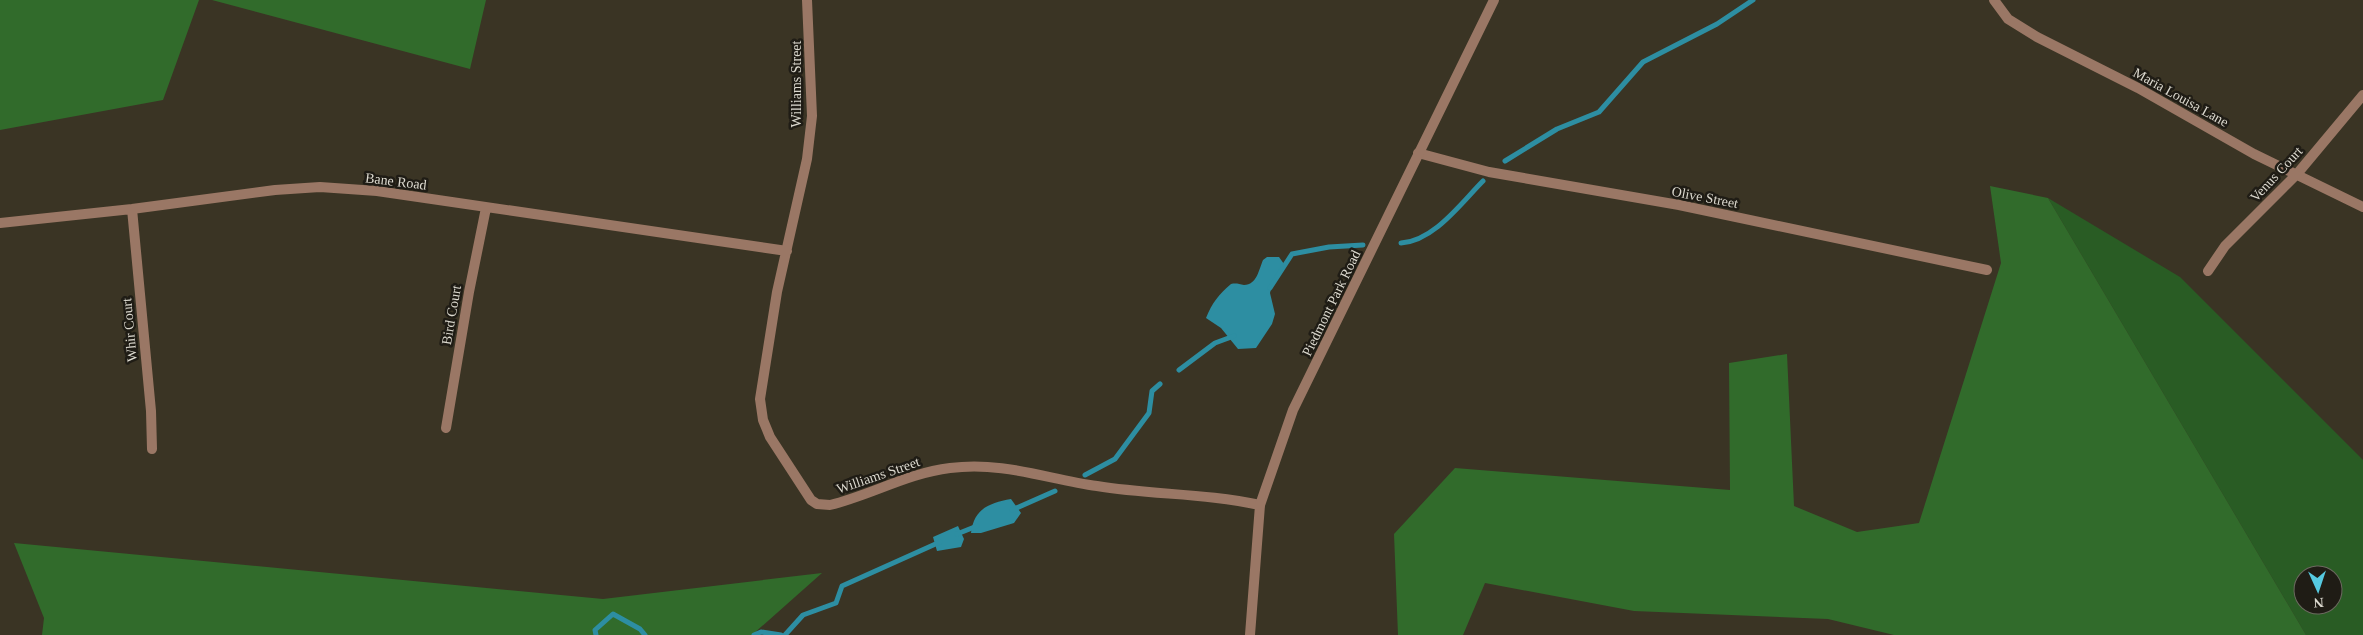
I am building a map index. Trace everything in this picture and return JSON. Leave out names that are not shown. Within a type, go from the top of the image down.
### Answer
[{"type":"street","name":"Williams Street","points":[[807,0],[812,116],[807,159],[774,310],[760,399],[763,420],[770,437],[811,500],[830,505],[931,471],[988,465],[1014,468],[1098,486],[1234,499],[1260,505]]},
{"type":"street","name":"Piedmont Park Road","points":[[1250,635],[1260,505],[1293,410],[1494,0]]},
{"type":"street","name":"Maria Louisa Lane","points":[[1994,0],[2008,19],[2036,37],[2138,88],[2254,154],[2363,207]]},
{"type":"street","name":"Venus Court","points":[[2208,271],[2225,246],[2297,174],[2363,95]]},
{"type":"street","name":"Olive Street","points":[[1418,153],[1489,172],[1679,205],[1987,270]]},
{"type":"street","name":"Bane Road","points":[[0,223],[132,209],[275,190],[320,187],[377,191],[786,252]]},
{"type":"street","name":"Bird Court","points":[[446,428],[468,292],[486,208]]},
{"type":"street","name":"Whir Court","points":[[132,209],[151,411],[152,449]]},
{"type":"green space","points":[[0,0],[199,0],[163,100],[0,130]]},
{"type":"green space","points":[[212,0],[486,0],[470,69]]},
{"type":"green space","points":[[1990,186],[2048,198],[2306,635],[1894,635],[1828,619],[1634,611],[1485,583],[1463,635],[1398,635],[1394,534],[1455,468],[1730,490],[1729,363],[1787,354],[1794,506],[1857,532],[1919,523],[2001,263]]},
{"type":"green space","points":[[2048,198],[2180,277],[2363,460],[2363,635],[2306,635],[2294,615],[2343,615],[2343,565],[2293,565],[2293,613]]},
{"type":"green space","points":[[14,543],[603,599],[822,573],[752,635],[42,635],[44,618]]},
{"type":"water","points":[[1267,257],[1279,257],[1284,264],[1273,281],[1270,293],[1275,314],[1272,324],[1256,348],[1238,349],[1221,328],[1206,318],[1216,299],[1231,284],[1244,285],[1255,279],[1263,260]]},
{"type":"water","points":[[1011,499],[1021,513],[1014,523],[981,533],[971,533],[979,512],[996,502]]},
{"type":"water","points":[[958,526],[964,539],[961,547],[937,551],[933,537]]},
{"type":"waterway","points":[[1505,161],[1557,129],[1599,112],[1643,62],[1717,24],[1753,0]]},
{"type":"waterway","points":[[1401,243],[1425,236],[1436,228],[1483,181]]},
{"type":"waterway","points":[[1270,288],[1292,254],[1329,247],[1363,245]]},
{"type":"waterway","points":[[1179,370],[1215,343],[1234,336]]},
{"type":"waterway","points":[[1085,475],[1115,459],[1149,413],[1152,391],[1160,384]]},
{"type":"waterway","points":[[1012,510],[1055,491]]},
{"type":"waterway","points":[[957,534],[977,526]]},
{"type":"waterway","points":[[785,635],[803,615],[836,603],[842,586],[940,542]]},
{"type":"waterway","points":[[596,635],[595,630],[613,614],[640,629],[645,635]]},
{"type":"waterway","points":[[754,635],[761,632],[781,635]]}]
